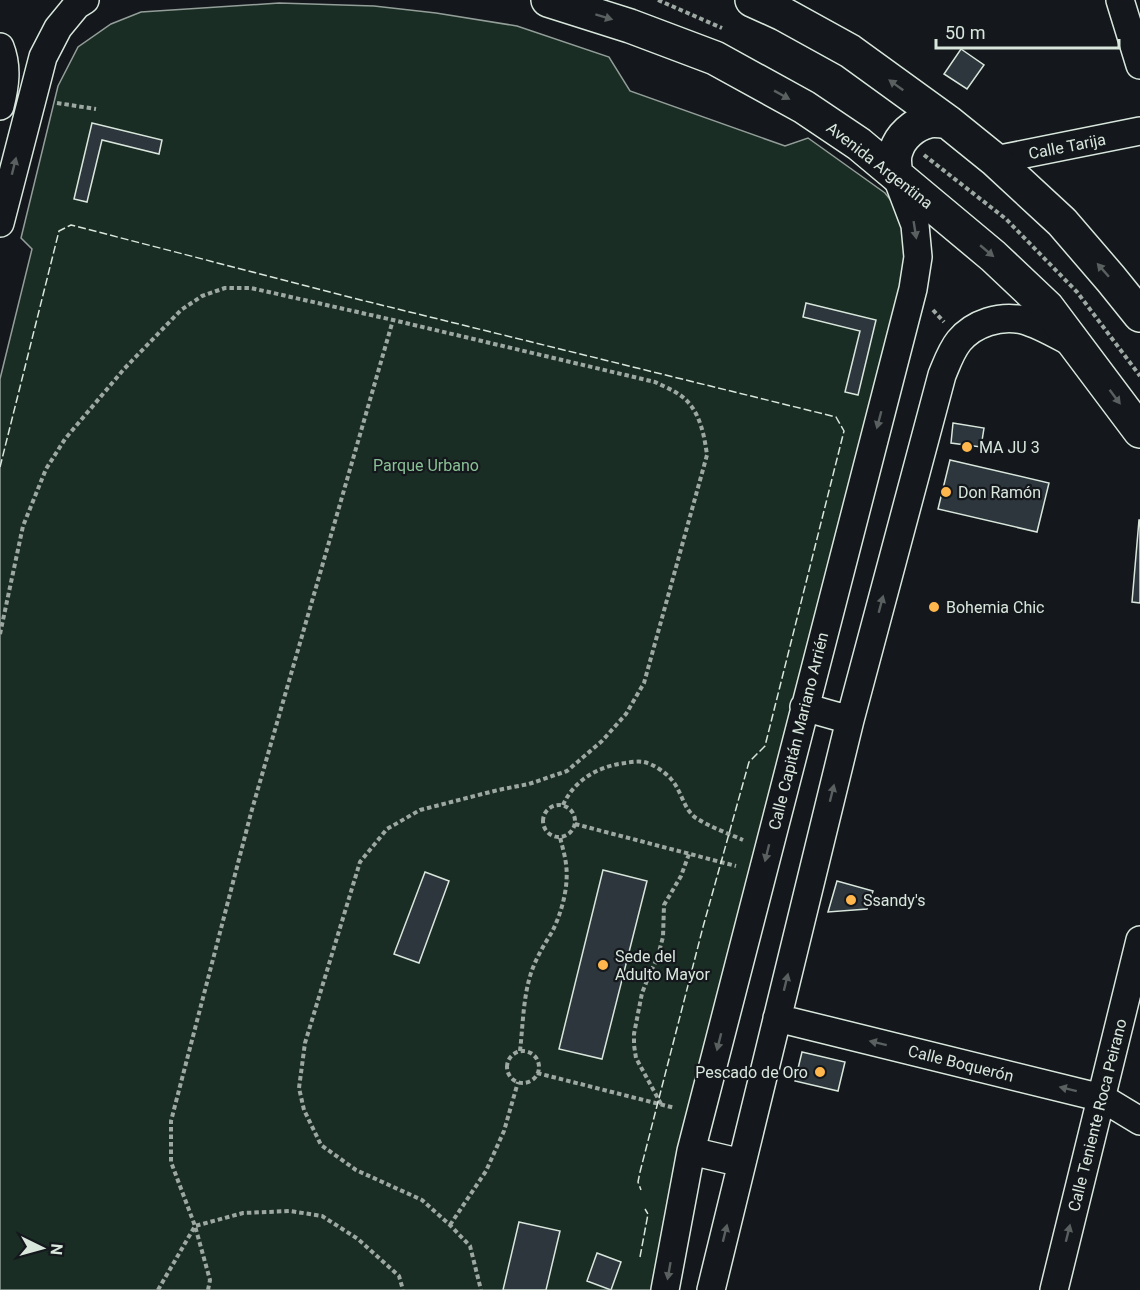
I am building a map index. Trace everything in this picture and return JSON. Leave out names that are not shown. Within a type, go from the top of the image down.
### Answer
[{"type":"main road","name":"Avenida Argentina","points":[[548,0],[630,26],[715,58],[804,107],[858,144],[993,256],[1047,307],[1140,430]]},
{"type":"main road","points":[[752,0],[782,7],[850,51],[948,122],[995,160],[1062,222],[1140,315]]},
{"type":"main road","points":[[896,175],[894,163],[901,140],[914,127],[930,121],[948,122]]},
{"type":"street","points":[[0,223],[43,57],[58,28],[77,5],[85,0]]},
{"type":"street","points":[[1120,0],[1140,65]]},
{"type":"street","points":[[0,47],[6,73],[0,106]]},
{"type":"street","name":"Calle Tarija","points":[[995,160],[1140,131]]},
{"type":"street","name":"Calle Capitán Mariano Arrién","points":[[665,1290],[691,1151],[913,289],[918,257],[915,225],[896,175]]},
{"type":"street","points":[[711,1290],[850,720],[942,375],[959,341],[971,329],[995,319],[1021,320],[1074,344]]},
{"type":"street","points":[[804,707],[850,720]]},
{"type":"street","name":"Calle Teniente Roca Peirano","points":[[1054,1290],[1140,940]]},
{"type":"street","name":"Calle Boquerón","points":[[777,1018],[1102,1098],[1140,1121]]},
{"type":"street","points":[[691,1151],[742,1163]]},
{"type":"path","points":[[0,634],[23,526],[46,469],[65,439],[124,369],[181,310],[202,296],[225,288],[251,288],[655,382],[681,395],[694,409],[704,432],[707,455],[644,683],[626,714],[602,741],[567,771],[529,784],[420,810],[387,829],[360,862],[305,1043],[299,1088],[304,1110],[321,1145],[356,1170],[422,1200],[450,1225],[470,1246],[481,1290]]},
{"type":"path","points":[[208,1290],[210,1280],[195,1226],[171,1162],[171,1121],[251,813],[393,320]]},
{"type":"path","points":[[563,805],[584,777],[617,764],[645,762],[661,770],[671,779],[688,810],[696,818],[743,840]]},
{"type":"path","points":[[563,805],[573,813],[575,821],[571,832],[560,837],[548,832],[544,825],[544,817],[551,807],[563,805]]},
{"type":"path","points":[[574,825],[736,866]]},
{"type":"path","points":[[520,1051],[531,972],[557,921],[565,892],[567,866],[560,837]]},
{"type":"path","points":[[662,1104],[636,1058],[634,1034],[642,993],[657,959],[663,937],[664,905],[685,869],[689,854]]},
{"type":"path","points":[[520,1051],[533,1055],[538,1064],[537,1073],[532,1080],[523,1083],[510,1077],[507,1068],[512,1056],[520,1051]]},
{"type":"path","points":[[537,1073],[675,1108]]},
{"type":"path","points":[[450,1225],[486,1171],[504,1131],[518,1082]]},
{"type":"path","points":[[158,1290],[195,1226],[243,1214],[290,1211],[321,1216],[358,1239],[399,1276],[403,1290]]},
{"type":"green space","name":"Parque Urbano","points":[[279,3],[374,6],[517,26],[609,57],[630,91],[785,146],[808,138],[885,193],[905,218],[915,250],[659,1290],[0,1290],[0,379],[32,249],[21,238],[58,86],[78,47],[111,24],[141,12]]},
{"type":"building","points":[[961,49],[984,65],[967,89],[944,74]]},
{"type":"building","points":[[92,123],[162,140],[159,154],[102,140],[87,202],[74,199]]},
{"type":"building","points":[[806,303],[876,320],[858,395],[845,392],[860,331],[803,317]]},
{"type":"building","points":[[953,423],[984,428],[981,447],[951,443]]},
{"type":"building","points":[[950,460],[1049,483],[1037,532],[938,509]]},
{"type":"building","points":[[1140,520],[1140,603],[1132,602]]},
{"type":"building","name":"Sede del Adulto Mayor","points":[[603,870],[647,881],[602,1059],[559,1049]]},
{"type":"building","points":[[425,872],[449,881],[419,963],[394,954]]},
{"type":"building","name":"Ssandy's","points":[[837,881],[873,891],[867,909],[828,912]]},
{"type":"building","name":"Pescado de Oro","points":[[802,1052],[845,1062],[838,1091],[795,1081]]},
{"type":"building","points":[[519,1222],[560,1231],[546,1290],[503,1290]]},
{"type":"building","points":[[597,1253],[621,1262],[611,1290],[587,1281]]},
{"type":"fence","points":[[0,467],[59,231],[71,225],[357,299],[836,417],[844,431],[765,746],[749,762],[703,927],[640,1172],[638,1182],[641,1190]]},
{"type":"fence","points":[[640,1257],[648,1214],[645,1209]]},
{"type":"place","name":"MA JU 3","points":[[967,447]]},
{"type":"place","name":"Don Ramón","points":[[946,492]]},
{"type":"place","name":"Bohemia Chic","points":[[934,607]]},
{"type":"place","name":"Ssandy's","points":[[851,900]]},
{"type":"place","name":"Sede del Adulto Mayor","points":[[603,965]]},
{"type":"place","name":"Pescado de Oro","points":[[820,1072]]}]
